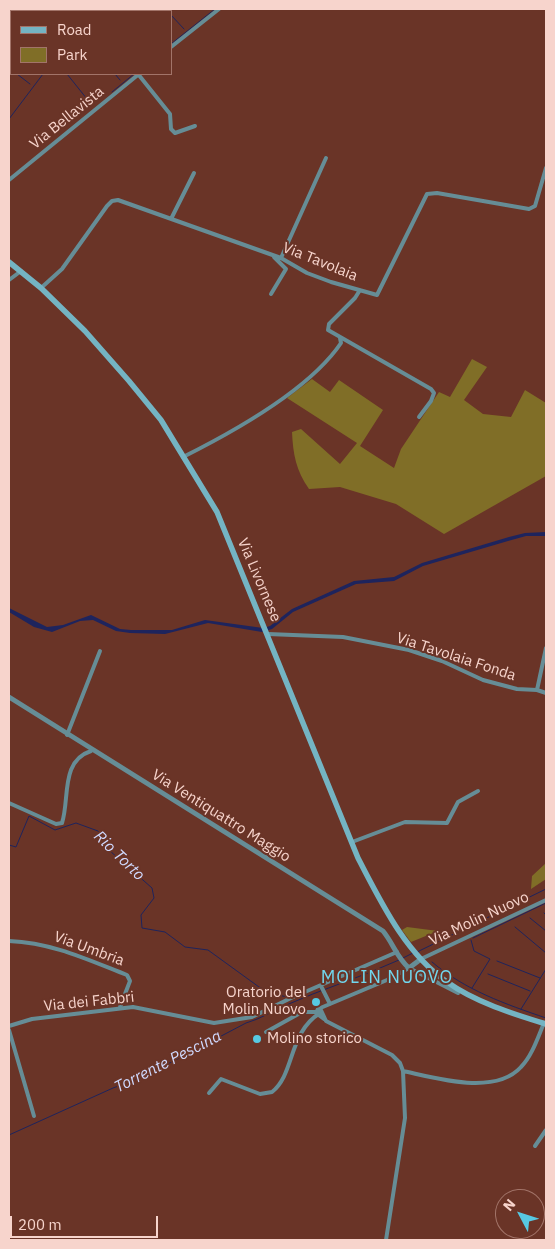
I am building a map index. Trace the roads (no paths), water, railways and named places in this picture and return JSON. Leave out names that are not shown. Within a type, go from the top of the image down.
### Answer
[{"type":"main road","name":"Via Livornese","points":[[9,262],[41,288],[85,331],[129,381],[161,420],[217,512],[352,842],[379,899],[412,949],[447,982],[480,1000],[545,1023]]},
{"type":"street","points":[[172,46],[219,9]]},
{"type":"street","name":"Via Bellavista","points":[[9,180],[137,75]]},
{"type":"street","points":[[139,75],[170,114],[171,129],[175,133],[195,126]]},
{"type":"street","points":[[280,258],[326,158]]},
{"type":"street","name":"Via Tavolaia","points":[[41,288],[62,269],[112,202],[120,200],[280,258],[307,273],[377,295],[430,192],[529,209],[535,206],[546,168]]},
{"type":"street","points":[[171,219],[194,174]]},
{"type":"street","points":[[271,294],[286,269],[272,255]]},
{"type":"street","points":[[9,280],[21,271]]},
{"type":"street","points":[[360,290],[355,298],[328,326],[330,332],[431,389],[434,393],[431,402],[419,417]]},
{"type":"street","points":[[184,457],[228,434],[283,399],[318,370],[341,343],[340,338]]},
{"type":"street","name":"Via Tavolaia Fonda","points":[[268,634],[343,638],[408,650],[442,661],[483,680],[517,689],[538,690],[546,693]]},
{"type":"street","points":[[538,690],[546,648]]},
{"type":"street","points":[[67,735],[100,651]]},
{"type":"street","name":"Via Ventiquattro Maggio","points":[[9,697],[91,751],[383,931],[409,968]]},
{"type":"street","points":[[9,803],[56,824],[62,823],[70,771],[76,761],[85,753],[91,751]]},
{"type":"street","points":[[352,842],[405,822],[447,823],[458,802],[478,791]]},
{"type":"street","name":"Via Molin Nuovo","points":[[419,956],[546,900]]},
{"type":"street","name":"Via Umbria","points":[[9,941],[34,942],[51,946],[127,975],[130,981],[120,1007]]},
{"type":"street","name":"Via dei Fabbri","points":[[9,1028],[32,1019],[120,1007],[154,1010],[214,1023],[229,1021],[263,1014],[291,998],[399,956]]},
{"type":"street","points":[[209,1093],[221,1078],[260,1094],[272,1092],[282,1079],[302,1029],[319,1012],[330,1004],[409,968],[419,956]]},
{"type":"street","points":[[409,968],[458,993]]},
{"type":"street","points":[[321,987],[330,1004]]},
{"type":"street","points":[[266,1032],[302,1012],[319,1012]]},
{"type":"street","points":[[319,1012],[325,1020],[333,1025],[392,1055],[400,1063],[403,1072],[405,1118],[386,1240]]},
{"type":"street","points":[[403,1072],[449,1080],[485,1083],[503,1080],[521,1068],[545,1023]]},
{"type":"street","points":[[9,1028],[34,1116]]},
{"type":"street","points":[[535,1146],[546,1130]]},
{"type":"waterway","points":[[172,43],[215,9]]},
{"type":"waterway","points":[[172,16],[184,29]]},
{"type":"waterway","points":[[18,75],[30,84]]},
{"type":"waterway","points":[[9,119],[42,75]]},
{"type":"waterway","points":[[68,75],[91,104]]},
{"type":"waterway","points":[[116,75],[120,80]]},
{"type":"waterway","points":[[112,92],[133,75]]},
{"type":"waterway","name":"Rio Torto","points":[[9,845],[16,847],[29,816],[55,830],[76,823],[98,831],[110,851],[152,888],[154,898],[141,915],[142,928],[165,932],[185,947],[208,950],[259,987],[290,998]]},
{"type":"waterway","name":"Torrente Pescina","points":[[417,952],[546,889]]},
{"type":"waterway","points":[[473,938],[546,903]]},
{"type":"waterway","points":[[530,918],[546,931]]},
{"type":"waterway","points":[[515,927],[546,953]]},
{"type":"waterway","points":[[471,940],[474,951],[490,959],[472,988]]},
{"type":"waterway","name":"Torrente Pescina","points":[[403,958],[413,953]]},
{"type":"waterway","name":"Torrente Pescina","points":[[9,1135],[113,1088],[145,1076],[246,1023],[399,960]]},
{"type":"waterway","points":[[497,961],[540,978]]},
{"type":"waterway","points":[[432,962],[458,981],[486,995],[546,1018]]},
{"type":"waterway","points":[[521,1009],[546,969]]},
{"type":"waterway","points":[[488,974],[530,991]]},
{"type":"place","name":"Oratorio del Molin Nuovo","points":[[316,1002]]},
{"type":"place","name":"Molino storico","points":[[257,1039]]},
{"type":"district","name":"MOLIN NUOVO","points":[[387,978]]}]
